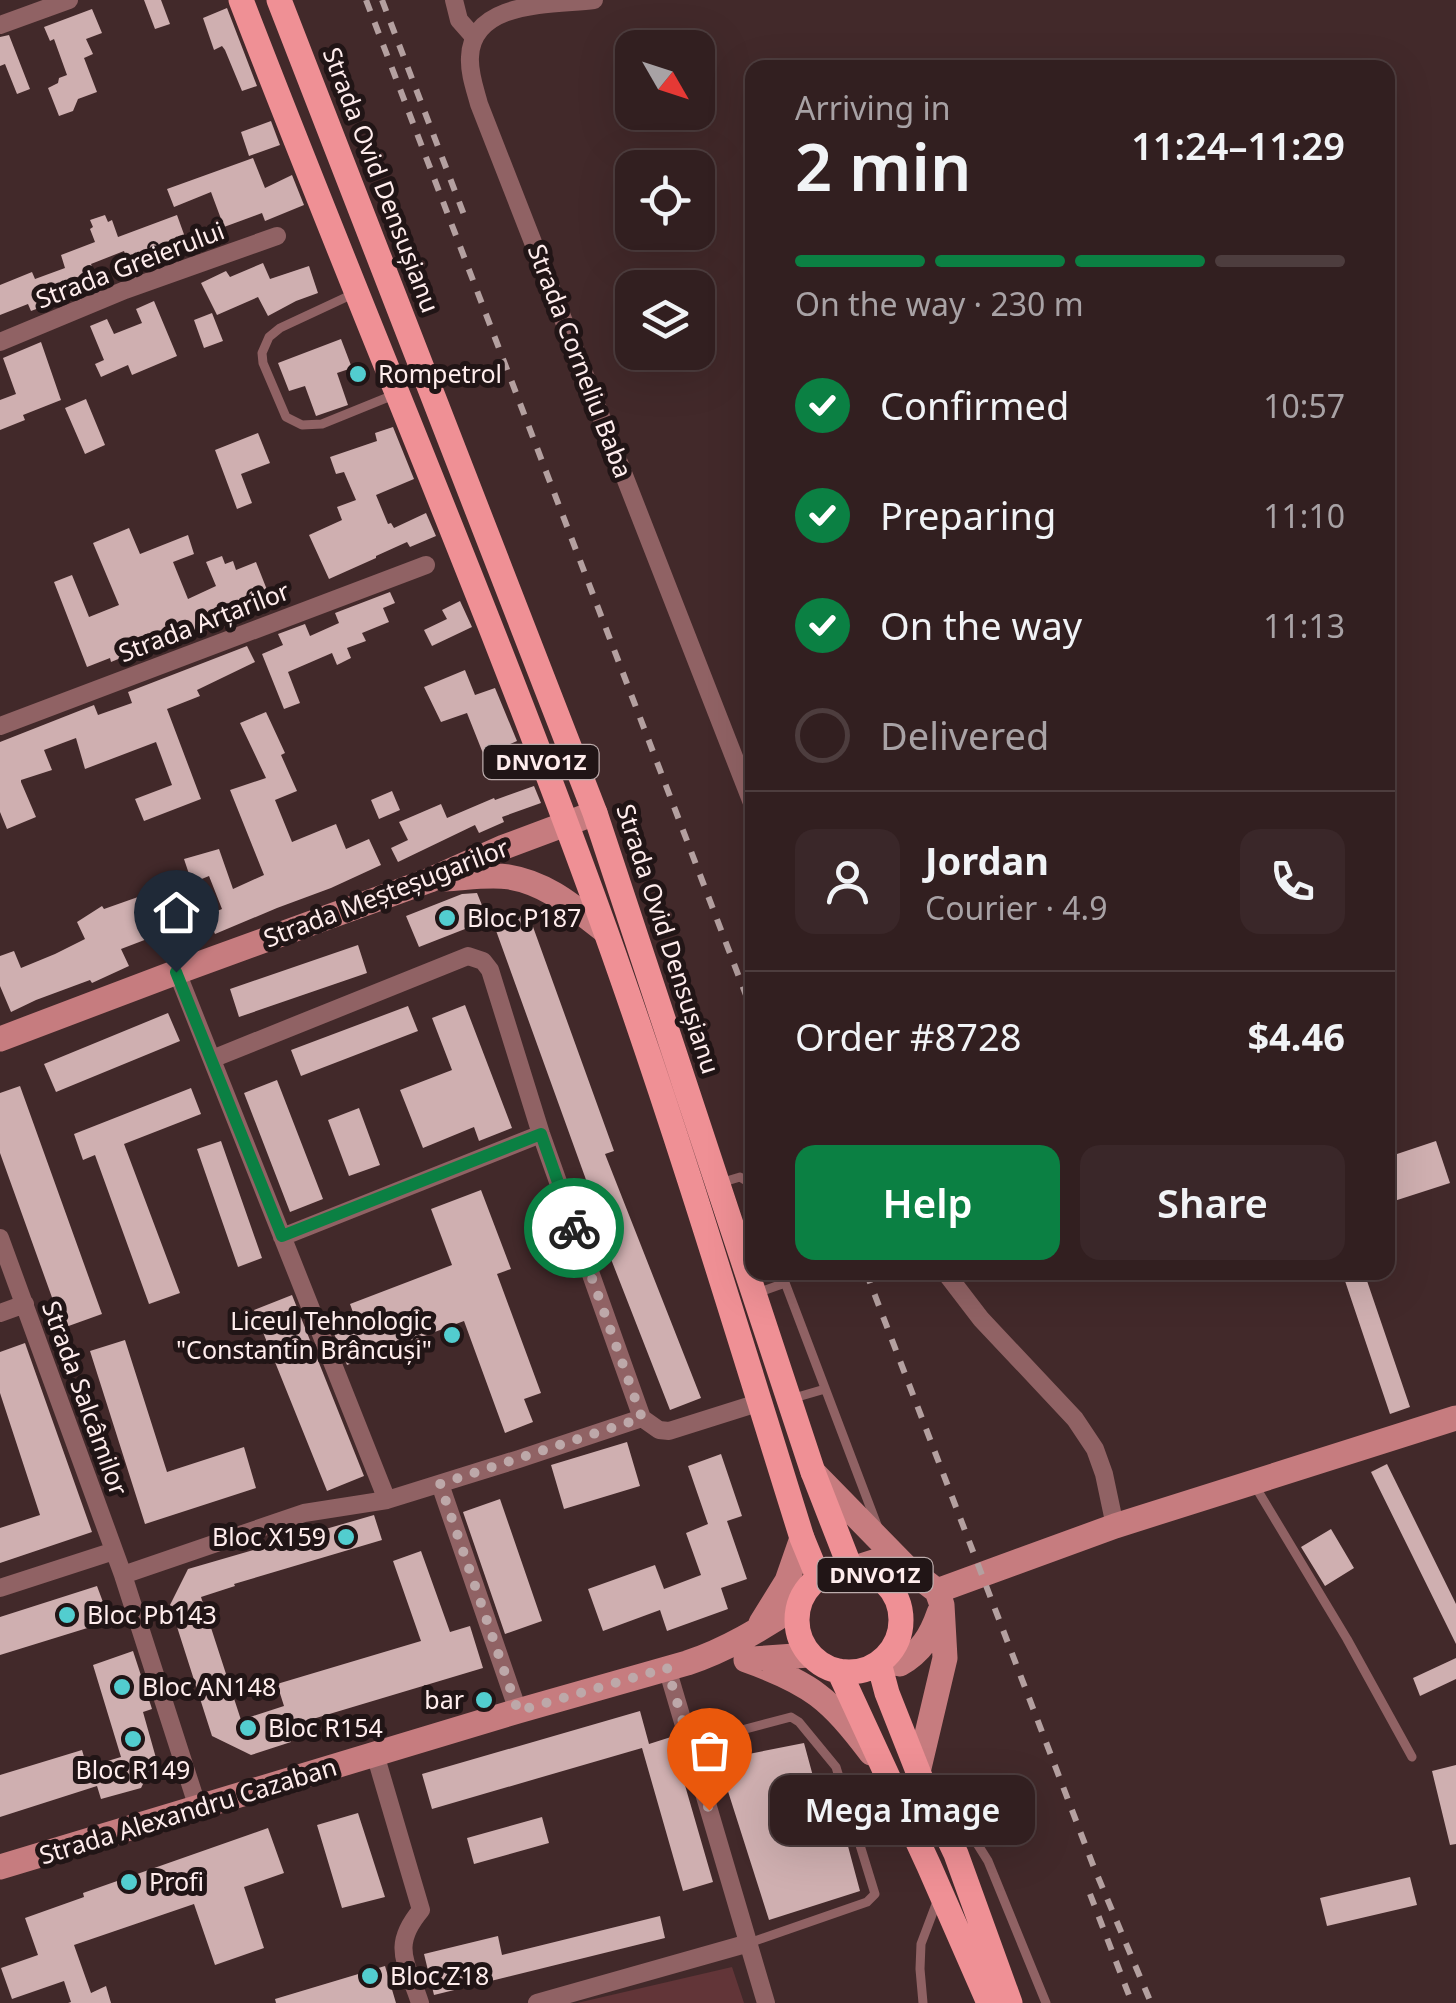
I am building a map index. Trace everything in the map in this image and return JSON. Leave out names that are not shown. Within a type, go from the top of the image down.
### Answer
[{"type":"main road","name":"DNVO1Z","points":[[242,0],[605,931],[818,1577]]},
{"type":"main road","name":"Strada Ovid Densușianu","points":[[279,0],[595,813],[745,1266]]},
{"type":"main road","name":"Strada Meșteșugarilor","points":[[0,1039],[430,880],[595,813]]},
{"type":"main road","points":[[430,880],[506,876],[530,882],[555,893],[605,931]]},
{"type":"main road","name":"Strada Ovid Densușianu","points":[[749,1280],[813,1472],[853,1568]]},
{"type":"main road","points":[[940,1598],[1115,1526],[1456,1418]]},
{"type":"main road","points":[[813,1472],[940,1598],[945,1658],[921,1778]]},
{"type":"main road","points":[[752,1634],[770,1612],[787,1580],[802,1538]]},
{"type":"main road","points":[[853,1568],[877,1561],[906,1566]]},
{"type":"main road","name":"DNVO1Z","points":[[809,1654],[796,1623],[798,1605],[818,1577],[833,1570],[853,1568],[880,1578],[897,1599],[898,1639],[880,1662]]},
{"type":"main road","points":[[809,1654],[822,1666],[839,1672],[866,1670],[880,1662],[900,1664],[913,1656],[933,1631],[940,1598]]},
{"type":"main road","name":"Strada Alexandru Cazaban","points":[[0,1867],[708,1656],[798,1605]]},
{"type":"main road","name":"Strada Alexandru Cazaban","points":[[708,1656],[746,1660],[809,1654]]},
{"type":"main road","points":[[746,1660],[794,1678],[826,1700],[886,1772]]},
{"type":"main road","points":[[880,1662],[886,1693],[956,1854],[1010,2003]]},
{"type":"main road","points":[[839,1672],[988,2003]]},
{"type":"street","points":[[0,26],[69,0]]},
{"type":"street","points":[[454,0],[459,20],[474,37],[484,24],[514,8],[594,0]]},
{"type":"street","name":"Strada Corneliu Baba","points":[[474,37],[471,73],[480,104],[745,786]]},
{"type":"street","name":"Strada Greierului","points":[[0,342],[125,290],[278,236]]},
{"type":"street","name":"Strada Arțarilor","points":[[0,726],[426,565]]},
{"type":"street","points":[[212,1059],[468,956],[483,961],[490,970],[541,1134],[642,1418],[659,1430],[669,1431],[761,1402]]},
{"type":"street","points":[[176,972],[387,1500]]},
{"type":"street","points":[[282,1236],[541,1134]]},
{"type":"street","name":"Strada Salcâmilor","points":[[0,1238],[123,1576],[198,1808]]},
{"type":"street","points":[[951,1280],[981,1319],[1075,1419],[1095,1449],[1115,1526]]},
{"type":"street","points":[[0,1313],[25,1304]]},
{"type":"street","points":[[123,1576],[304,1514],[387,1500],[642,1418]]},
{"type":"street","points":[[440,1484],[518,1711]]},
{"type":"street","points":[[0,1588],[114,1551]]},
{"type":"street","points":[[667,1668],[766,2003]]},
{"type":"street","points":[[376,1754],[421,1910],[406,1927],[401,1945],[420,2003]]},
{"type":"street","points":[[538,2003],[749,1943]]},
{"type":"lane","points":[[355,293],[269,336],[262,353],[263,363],[286,417],[302,425],[322,424],[396,394]]},
{"type":"lane","points":[[718,1184],[740,1177],[745,1180]]},
{"type":"lane","points":[[754,1294],[779,1280]]},
{"type":"lane","points":[[784,1280],[886,1546]]},
{"type":"lane","points":[[789,1400],[825,1389]]},
{"type":"lane","points":[[1254,1484],[1412,1757]]},
{"type":"lane","points":[[689,1744],[791,1717],[800,1722],[836,1766],[875,1894],[867,1902],[749,1943]]},
{"type":"lane","points":[[921,1778],[988,1861],[1046,2003]]},
{"type":"lane","points":[[923,2003],[921,1944],[940,1892]]},
{"type":"shaded area","points":[[732,1967],[744,2003],[577,2003]]},
{"type":"building","points":[[144,0],[161,0],[170,24],[155,29]]},
{"type":"building","points":[[227,8],[257,86],[242,91],[225,50],[222,46],[214,50],[203,18]]},
{"type":"building","points":[[92,9],[102,33],[86,39],[93,54],[84,58],[97,92],[78,99],[73,111],[59,116],[48,88],[67,75],[54,39],[50,41],[44,27]]},
{"type":"building","points":[[9,35],[30,89],[17,94],[5,64],[0,66],[0,37]]},
{"type":"building","points":[[271,121],[280,145],[249,156],[241,132]]},
{"type":"building","points":[[253,158],[265,188],[292,175],[304,205],[265,221],[262,213],[224,227],[211,192],[174,207],[167,189]]},
{"type":"building","points":[[105,215],[108,222],[112,220],[118,237],[177,215],[190,251],[132,273],[124,251],[91,264],[100,285],[31,311],[28,304],[0,315],[0,285],[32,272],[35,279],[65,268],[61,255],[95,242],[90,220]]},
{"type":"building","points":[[263,263],[270,279],[309,266],[318,293],[268,316],[258,297],[217,315],[201,283],[226,271],[230,277]]},
{"type":"building","points":[[154,301],[177,356],[132,375],[128,365],[101,377],[95,364],[104,360],[90,326],[107,319],[114,334],[142,323],[136,309]]},
{"type":"building","points":[[212,313],[223,341],[204,348],[194,320]]},
{"type":"building","points":[[341,339],[352,368],[337,373],[348,405],[316,416],[305,386],[289,391],[278,363]]},
{"type":"building","points":[[41,342],[61,400],[23,415],[25,420],[0,430],[0,400],[16,394],[3,358]]},
{"type":"building","points":[[86,399],[105,445],[85,454],[65,408]]},
{"type":"building","points":[[393,427],[414,479],[376,495],[388,524],[394,528],[426,513],[436,536],[410,547],[407,542],[329,579],[309,535],[342,520],[337,507],[356,500],[344,472],[336,474],[330,457],[377,441],[375,433]]},
{"type":"building","points":[[258,433],[270,463],[241,474],[252,503],[237,509],[215,450]]},
{"type":"building","points":[[129,528],[140,554],[188,535],[194,554],[173,562],[188,599],[216,586],[206,562],[222,556],[225,564],[233,561],[236,570],[256,562],[271,600],[184,634],[181,626],[127,650],[128,655],[87,667],[54,582],[72,575],[89,617],[119,605],[93,543]]},
{"type":"building","points":[[390,592],[395,603],[383,608],[389,622],[362,633],[366,641],[347,648],[351,658],[337,665],[332,653],[288,672],[300,703],[284,709],[262,654],[283,645],[278,634],[305,624],[310,636],[339,623],[335,613]]},
{"type":"building","points":[[460,601],[472,627],[432,646],[424,630],[447,619],[442,610]]},
{"type":"building","points":[[247,646],[255,662],[197,690],[200,696],[167,709],[201,799],[144,821],[135,799],[172,785],[156,742],[85,769],[76,738],[44,750],[52,770],[21,780],[36,817],[7,829],[0,812],[0,742],[94,705],[98,715],[132,703],[128,692]]},
{"type":"building","points":[[465,670],[475,695],[495,688],[517,741],[501,748],[507,764],[490,771],[467,713],[441,722],[424,687]]},
{"type":"building","points":[[266,712],[297,791],[275,800],[292,842],[336,824],[346,849],[369,839],[381,865],[215,934],[207,915],[222,909],[209,876],[192,883],[184,859],[219,849],[233,889],[264,875],[230,790],[266,778],[240,723]]},
{"type":"building","points":[[534,786],[541,803],[502,817],[504,822],[479,833],[475,825],[398,862],[391,848],[408,840],[399,822],[441,804],[447,818]]},
{"type":"building","points":[[392,791],[400,810],[379,819],[371,800]]},
{"type":"building","name":"Bloc P187","points":[[477,893],[488,920],[419,947],[406,916],[462,894]]},
{"type":"building","points":[[138,897],[143,911],[170,901],[185,946],[160,955],[155,936],[121,949],[129,966],[11,1012],[0,986],[0,956],[14,951],[21,968],[55,954],[85,939],[77,922],[102,906],[104,909]]},
{"type":"building","points":[[528,913],[614,1151],[605,1154],[701,1398],[670,1410],[584,1190],[589,1188],[494,925]]},
{"type":"building","points":[[358,945],[367,973],[239,1017],[230,989]]},
{"type":"building","points":[[465,1005],[512,1128],[479,1141],[474,1127],[423,1148],[400,1090],[452,1070],[432,1018]]},
{"type":"building","points":[[408,1006],[418,1031],[301,1076],[291,1050]]},
{"type":"building","points":[[168,1013],[180,1041],[56,1092],[44,1064]]},
{"type":"building","points":[[277,1080],[323,1199],[290,1212],[244,1093]]},
{"type":"building","points":[[20,1086],[102,1314],[63,1328],[0,1153],[0,1093]]},
{"type":"building","points":[[191,1088],[201,1114],[124,1144],[180,1293],[149,1304],[95,1155],[83,1160],[74,1134]]},
{"type":"building","points":[[359,1108],[380,1165],[349,1176],[328,1120]]},
{"type":"building","points":[[221,1141],[262,1258],[238,1267],[197,1149]]},
{"type":"building","points":[[1436,1141],[1450,1183],[1395,1201],[1395,1155]]},
{"type":"building","points":[[481,1190],[511,1269],[497,1274],[541,1393],[524,1399],[533,1422],[505,1433],[464,1321],[347,1365],[330,1324],[354,1315],[350,1304],[452,1265],[431,1209]]},
{"type":"building","points":[[1345,1280],[1367,1280],[1410,1407],[1390,1414]]},
{"type":"building","points":[[292,1295],[364,1476],[327,1491],[254,1310]]},
{"type":"building","points":[[125,1340],[167,1472],[244,1447],[256,1488],[145,1524],[90,1351]]},
{"type":"building","points":[[25,1343],[92,1532],[0,1563],[0,1528],[40,1515],[0,1393],[0,1352]]},
{"type":"building","points":[[627,1442],[640,1486],[564,1509],[551,1465]]},
{"type":"building","points":[[721,1454],[742,1516],[727,1521],[747,1579],[721,1588],[728,1609],[667,1631],[660,1610],[603,1631],[588,1589],[655,1565],[664,1589],[701,1575],[686,1533],[708,1524],[688,1466]]},
{"type":"building","points":[[1387,1464],[1456,1604],[1456,1644],[1371,1472]]},
{"type":"building","points":[[500,1499],[542,1621],[505,1634],[463,1512]]},
{"type":"building","points":[[374,1515],[382,1540],[201,1597],[241,1720],[284,1706],[277,1684],[421,1641],[393,1561],[421,1551],[450,1632],[470,1626],[483,1668],[286,1727],[291,1742],[251,1755],[212,1736],[170,1605],[188,1569]]},
{"type":"building","points":[[1331,1529],[1354,1568],[1325,1586],[1301,1547]]},
{"type":"building","name":"Bloc Pb143","points":[[97,1586],[110,1621],[0,1655],[0,1617]]},
{"type":"building","points":[[133,1651],[152,1709],[143,1712],[156,1758],[141,1788],[101,1799],[97,1786],[0,1817],[0,1775],[82,1750],[87,1767],[121,1757],[93,1665]]},
{"type":"building","points":[[1456,1658],[1456,1679],[1420,1696],[1413,1678]]},
{"type":"building","points":[[640,1711],[649,1744],[671,1737],[713,1882],[683,1891],[642,1748],[432,1809],[422,1774]]},
{"type":"building","points":[[804,1743],[830,1839],[845,1835],[860,1891],[769,1920],[718,1760]]},
{"type":"building","points":[[1456,1765],[1456,1844],[1450,1845],[1432,1771]]},
{"type":"building","points":[[358,1813],[385,1897],[342,1908],[317,1825]]},
{"type":"building","points":[[542,1817],[549,1843],[474,1864],[467,1838]]},
{"type":"building","points":[[268,1828],[284,1873],[244,1887],[264,1948],[215,1965],[194,1904],[74,1945],[91,1993],[106,1986],[111,2003],[68,2003],[71,2002],[64,1981],[12,1999],[1,1968],[38,1955],[25,1918],[84,1897],[83,1893]]},
{"type":"building","points":[[1410,1877],[1417,1905],[1327,1926],[1320,1898]]},
{"type":"building","points":[[660,1916],[665,1938],[434,1995],[424,1954],[498,1936],[502,1955]]},
{"type":"building","name":"Bloc Z18","points":[[385,1966],[396,2003],[276,2003],[275,1999]]},
{"type":"railway","points":[[366,0],[745,993]]},
{"type":"railway","points":[[382,0],[466,220]]},
{"type":"railway","points":[[869,1280],[1093,1865],[1151,2003]]},
{"type":"railway","points":[[1090,1894],[1132,2003]]},
{"type":"way so far","points":[[574,1228],[642,1418],[440,1484],[518,1711],[667,1668],[709,1810]]},
{"type":"place","name":"Rompetrol","points":[[358,374]]},
{"type":"place","name":"Bloc P187","points":[[447,918]]},
{"type":"place","name":"Liceul Tehnologic \"Constantin Brâncuși\"","points":[[452,1335]]},
{"type":"place","name":"Bloc X159","points":[[346,1537]]},
{"type":"place","name":"Bloc Pb143","points":[[67,1615]]},
{"type":"place","name":"Bloc AN148","points":[[122,1687]]},
{"type":"place","name":"bar","points":[[484,1700]]},
{"type":"place","name":"Bloc R154","points":[[248,1728]]},
{"type":"place","name":"Bloc R149","points":[[133,1739]]},
{"type":"place","name":"Mega Image","points":[[709,1810]]},
{"type":"place","name":"Profi","points":[[129,1882]]},
{"type":"place","name":"Bloc Z18","points":[[370,1976]]},
{"type":"route","points":[[176,972],[282,1236],[541,1134],[574,1228]]}]
